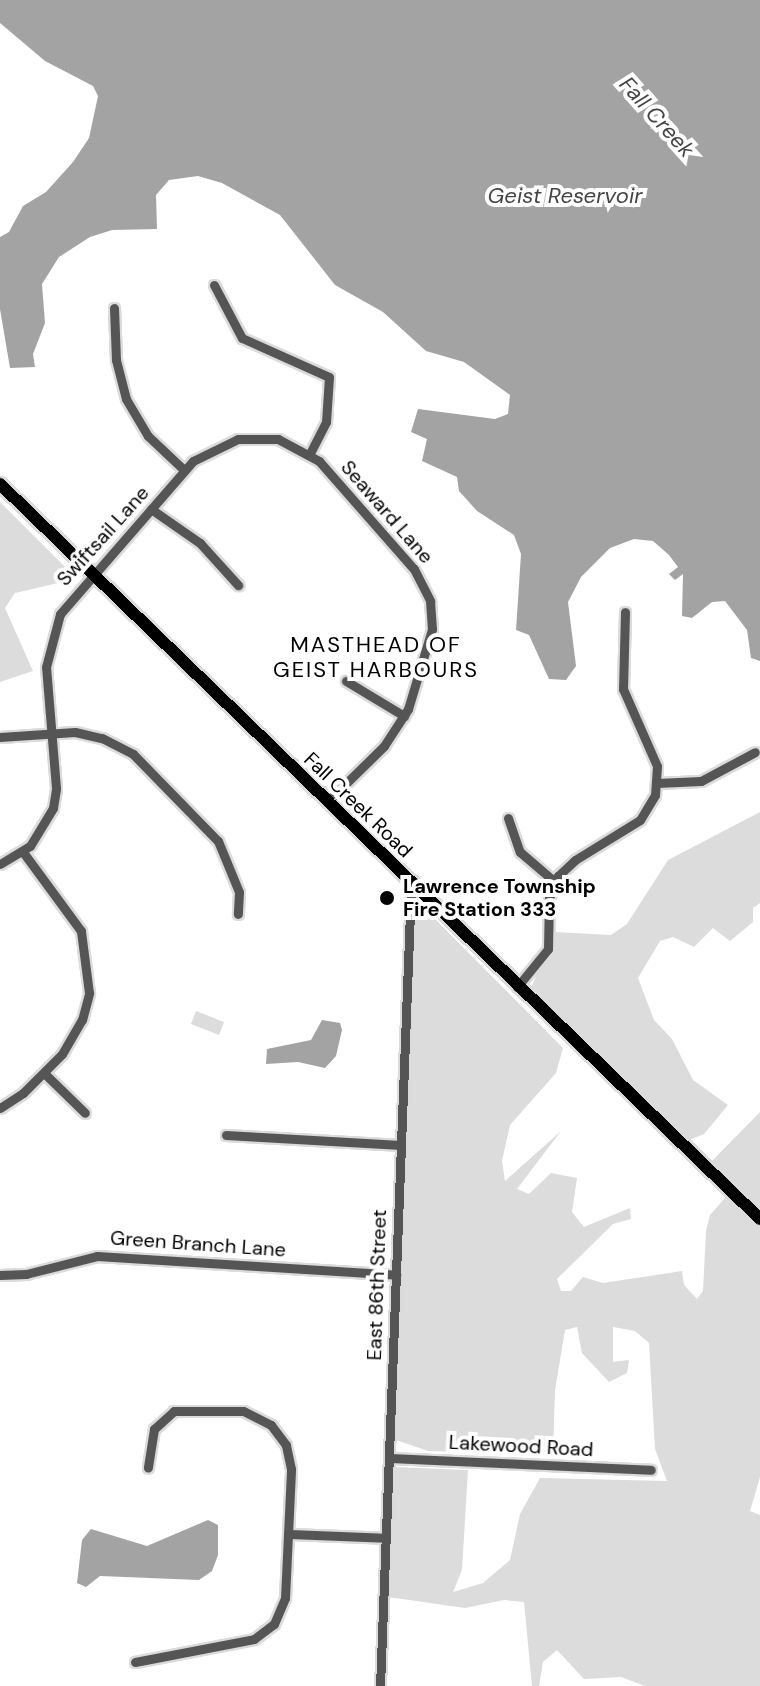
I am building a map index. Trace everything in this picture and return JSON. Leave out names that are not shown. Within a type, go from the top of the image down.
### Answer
[{"type":"main road","name":"Fall Creek Road","points":[[0,484],[411,885],[760,1219]]},
{"type":"street","points":[[214,285],[242,338],[329,377],[326,422],[310,454]]},
{"type":"street","points":[[114,308],[116,360],[126,399],[148,436],[184,470]]},
{"type":"street","name":"Swiftsail Lane","points":[[23,852],[38,837],[53,808],[46,676],[50,640],[69,600],[184,470],[215,446],[246,438],[278,439],[310,454]]},
{"type":"street","name":"Seaward Lane","points":[[310,454],[426,589],[432,629],[418,686],[404,716],[384,746],[327,802]]},
{"type":"street","points":[[151,509],[200,543],[238,585]]},
{"type":"street","points":[[517,987],[548,949],[555,882],[575,860],[640,820],[657,783],[653,756],[623,689],[625,612]]},
{"type":"street","points":[[346,681],[404,716]]},
{"type":"street","points":[[0,737],[50,732],[102,738],[146,765],[218,841],[239,892],[238,914]]},
{"type":"street","points":[[657,783],[701,781],[755,752]]},
{"type":"street","points":[[508,818],[520,852],[555,882]]},
{"type":"street","points":[[0,864],[23,852],[75,920],[90,977],[76,1034],[44,1073],[0,1108]]},
{"type":"street","name":"East 86th Street","points":[[380,1686],[411,885]]},
{"type":"street","points":[[44,1073],[85,1113]]},
{"type":"street","points":[[226,1135],[401,1145]]},
{"type":"street","name":"Green Branch Lane","points":[[0,1275],[26,1274],[97,1256],[396,1275]]},
{"type":"street","points":[[135,1662],[241,1644],[267,1630],[285,1598],[287,1448],[276,1430],[256,1415],[174,1411],[154,1429],[148,1468]]},
{"type":"street","name":"Lakewood Road","points":[[389,1458],[651,1470]]},
{"type":"street","points":[[288,1534],[386,1538]]},
{"type":"shaded area","points":[[0,502],[70,572],[58,583],[15,593],[5,608],[33,671],[0,682]]},
{"type":"shaded area","points":[[760,812],[760,903],[753,908],[753,922],[730,941],[713,928],[694,947],[673,937],[660,941],[638,978],[654,1020],[672,1039],[693,1080],[728,1105],[704,1134],[684,1142],[531,988],[555,932],[611,935],[627,924],[668,860]]},
{"type":"shaded area","points":[[427,911],[563,1048],[556,1073],[510,1125],[502,1161],[505,1181],[561,1131],[517,1189],[529,1194],[551,1173],[577,1178],[572,1212],[584,1227],[630,1208],[631,1219],[613,1224],[557,1279],[561,1291],[571,1291],[583,1277],[603,1283],[682,1271],[684,1285],[697,1299],[703,1291],[706,1231],[710,1215],[725,1198],[760,1227],[760,1477],[750,1511],[760,1515],[760,1686],[645,1686],[621,1677],[584,1679],[557,1650],[543,1662],[539,1686],[532,1686],[524,1602],[504,1600],[465,1608],[388,1597],[393,1467],[468,1470],[462,1570],[453,1592],[483,1583],[510,1560],[520,1514],[540,1478],[667,1481],[655,1449],[649,1343],[635,1331],[613,1327],[613,1362],[629,1360],[627,1373],[609,1382],[582,1353],[577,1327],[565,1330],[555,1390],[553,1455],[428,1451],[396,1440],[411,966],[416,913]]},
{"type":"shaded area","points":[[196,1011],[224,1022],[219,1035],[191,1024]]},
{"type":"shaded area","points":[[760,1112],[760,1213],[709,1164]]},
{"type":"water","name":"Geist Reservoir","points":[[0,0],[760,0],[760,661],[751,658],[747,630],[725,601],[712,602],[692,618],[682,616],[683,574],[675,580],[669,574],[678,567],[669,555],[653,541],[634,539],[610,548],[581,577],[568,602],[576,666],[566,680],[549,679],[529,635],[516,630],[521,554],[514,535],[477,511],[459,491],[457,477],[422,461],[427,439],[411,432],[418,409],[495,419],[508,414],[510,395],[464,362],[426,351],[383,312],[335,285],[280,215],[222,183],[198,176],[169,180],[156,195],[157,229],[112,230],[90,237],[59,257],[42,284],[45,323],[33,354],[35,367],[10,368],[0,309],[0,237],[9,232],[23,206],[46,192],[73,162],[89,138],[98,96],[93,86],[45,61],[0,23]]},
{"type":"water","points":[[322,1020],[340,1023],[342,1030],[336,1056],[325,1068],[298,1062],[266,1064],[267,1049],[311,1040]]},
{"type":"water","points":[[208,1520],[218,1525],[218,1555],[212,1571],[199,1580],[100,1576],[86,1587],[77,1583],[82,1540],[91,1529],[147,1546]]},
{"type":"place","name":"Lawrence Township Fire Station 333","points":[[387,898]]},
{"type":"district","name":"MASTHEAD OF GEIST HARBOURS","points":[[376,656]]},
{"type":"water label","name":"Fall Creek","points":[[657,117]]}]
